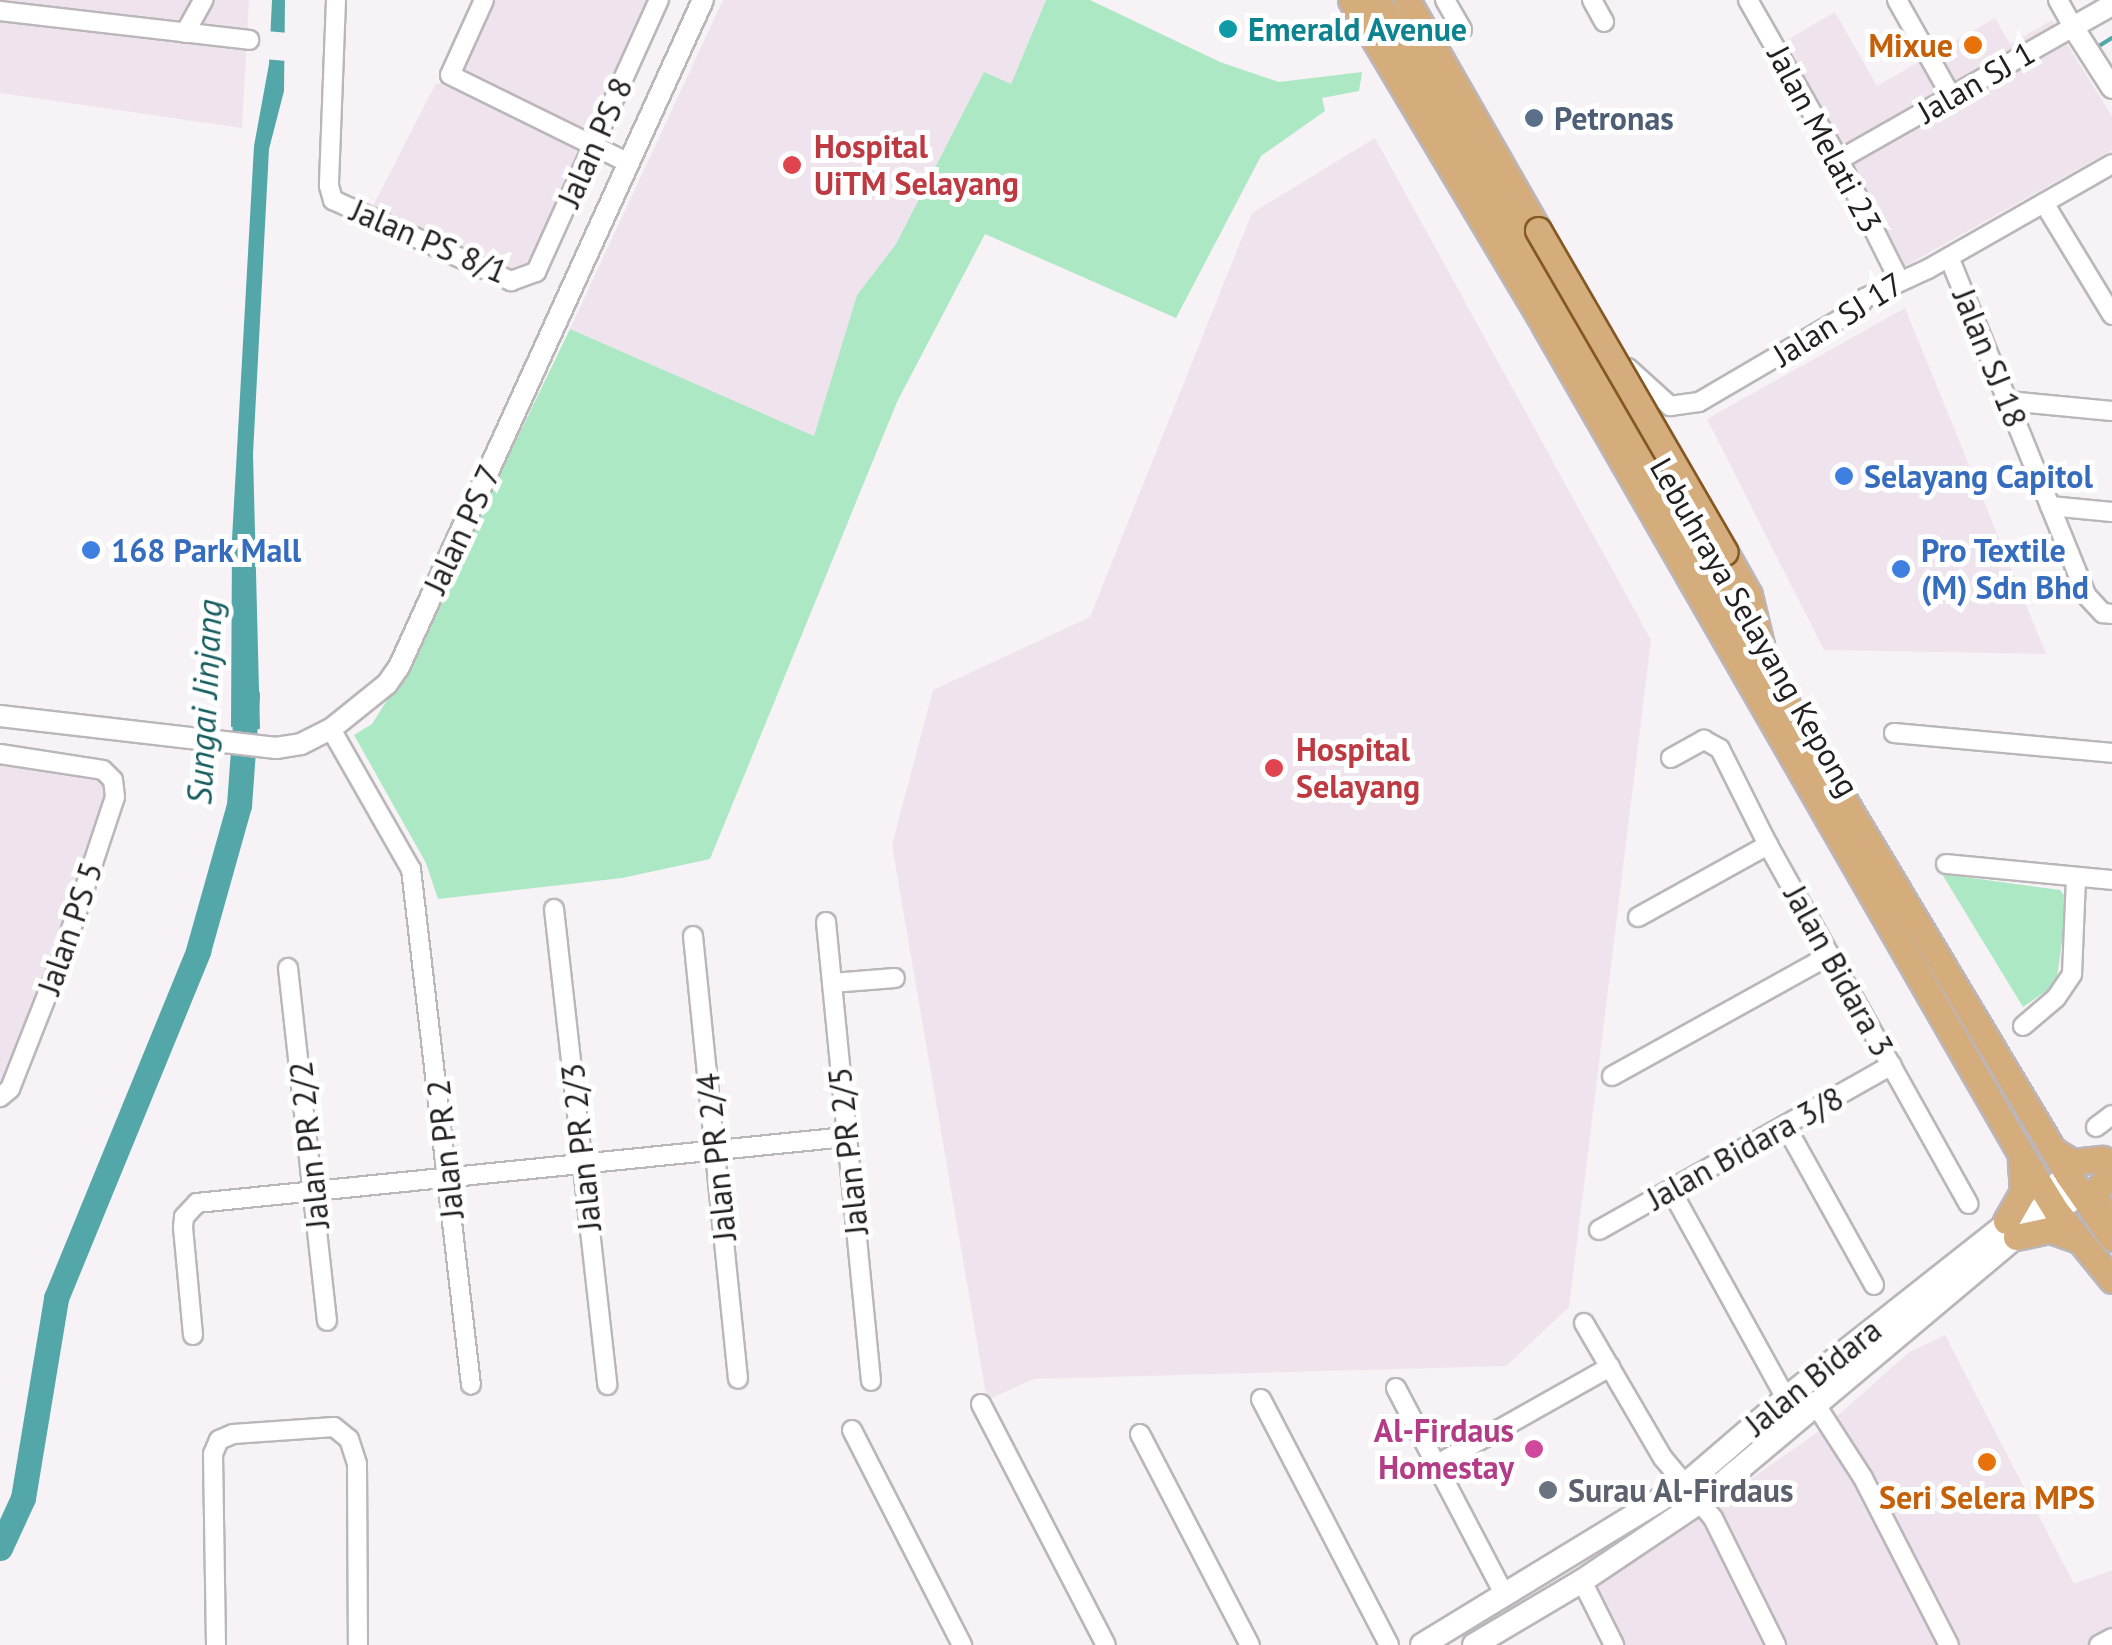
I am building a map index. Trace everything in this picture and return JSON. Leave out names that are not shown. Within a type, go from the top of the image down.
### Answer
[{"type":"main road","name":"Lebuhraya Selayang Kepong","points":[[1351,0],[1538,314],[2021,1154],[2076,1238],[2112,1280]]},
{"type":"main road","name":"Lebuhraya Selayang Kepong","points":[[1376,0],[1574,332],[1762,663],[2075,1185],[2106,1230]]},
{"type":"main road","points":[[1407,0],[1726,552],[1749,595],[1761,640],[1762,663]]},
{"type":"main road","points":[[2054,1150],[2072,1162],[2109,1165],[2096,1191],[2106,1230]]},
{"type":"main road","points":[[2021,1154],[2023,1192],[2011,1228],[2050,1230],[2076,1238]]},
{"type":"main road","name":"Jalan Bidara","points":[[1422,1645],[1694,1492],[1786,1398],[2011,1228],[2075,1185]]},
{"type":"main road","name":"Jalan Bidara","points":[[1474,1645],[1582,1581],[1694,1492],[1817,1406],[2011,1228]]},
{"type":"street","points":[[185,33],[203,0]]},
{"type":"street","name":"Jalan PS 8/1","points":[[336,0],[329,186],[333,200],[511,281],[526,280]]},
{"type":"street","points":[[484,0],[450,75],[629,163]]},
{"type":"street","name":"Jalan PS 8","points":[[526,280],[536,272],[659,0]]},
{"type":"street","name":"Jalan PS 7","points":[[0,716],[261,747],[300,744],[331,729],[387,684],[399,667],[702,0]]},
{"type":"street","points":[[1444,0],[1462,29]]},
{"type":"street","points":[[1592,0],[1604,22]]},
{"type":"street","name":"Jalan Melati 23","points":[[1748,0],[1839,160],[1899,280]]},
{"type":"street","points":[[1897,0],[1951,96]]},
{"type":"street","points":[[2058,0],[2112,88]]},
{"type":"street","name":"Jalan SJ 1","points":[[1839,160],[2112,5]]},
{"type":"street","points":[[0,10],[42,8],[248,40]]},
{"type":"street","name":"Jalan SJ 17","points":[[1574,332],[1616,354],[1654,396],[1670,406],[1684,407],[1790,350],[1899,280],[1928,269],[2112,164]]},
{"type":"street","points":[[2044,203],[2112,315]]},
{"type":"street","name":"Jalan SJ 18","points":[[1950,257],[2086,595],[2103,613],[2112,614]]},
{"type":"street","points":[[2008,401],[2112,411]]},
{"type":"street","points":[[2050,506],[2112,512]]},
{"type":"street","points":[[300,744],[345,753],[353,712]]},
{"type":"street","name":"Jalan PR 2","points":[[331,729],[411,869],[471,1384]]},
{"type":"street","points":[[1894,732],[2112,753]]},
{"type":"street","name":"Jalan Bidara 3","points":[[1670,758],[1708,740],[1720,749],[1768,845],[1970,1204]]},
{"type":"street","name":"Jalan PS 5","points":[[0,754],[103,770],[113,780],[116,797],[60,962],[5,1093]]},
{"type":"street","points":[[1638,918],[1768,845]]},
{"type":"street","points":[[1946,864],[2112,880]]},
{"type":"street","points":[[2023,1026],[2056,998],[2072,974],[2076,877]]},
{"type":"street","name":"Jalan PR 2/3","points":[[554,909],[607,1386]]},
{"type":"street","name":"Jalan PR 2/5","points":[[826,922],[871,1380]]},
{"type":"street","name":"Jalan PR 2/4","points":[[694,936],[738,1379]]},
{"type":"street","points":[[1612,1076],[1830,955]]},
{"type":"street","name":"Jalan PR 2/2","points":[[288,968],[327,1321]]},
{"type":"street","points":[[832,984],[894,978]]},
{"type":"street","name":"Jalan Bidara 3/8","points":[[1599,1230],[1892,1065]]},
{"type":"street","points":[[2096,1127],[2112,1116]]},
{"type":"street","points":[[1785,1125],[1874,1285]]},
{"type":"street","points":[[193,1335],[183,1227],[184,1217],[197,1203],[846,1137]]},
{"type":"street","points":[[2075,1185],[2109,1165]]},
{"type":"street","points":[[1671,1190],[1786,1398],[1817,1406],[1863,1478],[1947,1644]]},
{"type":"street","points":[[1584,1323],[1664,1458],[1694,1492],[1776,1645]]},
{"type":"street","points":[[1436,1466],[1610,1366]]},
{"type":"street","points":[[1396,1388],[1506,1596]]},
{"type":"street","points":[[1262,1399],[1389,1645]]},
{"type":"street","points":[[981,1404],[1106,1645]]},
{"type":"street","points":[[216,1645],[214,1454],[219,1440],[232,1434],[334,1427],[349,1439],[356,1464],[358,1645]]},
{"type":"street","points":[[852,1430],[962,1645]]},
{"type":"street","points":[[1140,1434],[1250,1645]]},
{"type":"street","points":[[1582,1581],[1614,1645]]},
{"type":"street","points":[[2098,1645],[2112,1638]]},
{"type":"shaded area","points":[[0,0],[249,0],[242,128],[0,93]]},
{"type":"shaded area","points":[[470,0],[653,0],[532,268],[510,276],[371,210],[435,85],[447,80],[486,6]]},
{"type":"shaded area","name":"Hospital UiTM Selayang","points":[[723,0],[1046,0],[1011,85],[984,73],[896,244],[857,295],[814,437],[570,329]]},
{"type":"shaded area","points":[[1835,12],[1877,86],[1995,18],[2010,44],[2052,20],[2112,116],[2112,150],[1902,268],[1785,41]]},
{"type":"shaded area","name":"Hospital Selayang","points":[[1375,138],[1651,640],[1569,1307],[1506,1366],[1034,1379],[987,1400],[892,845],[933,690],[1090,617],[1252,213]]},
{"type":"shaded area","name":"Selayang Capitol","points":[[1905,308],[2046,654],[1824,650],[1707,419]]},
{"type":"shaded area","points":[[0,762],[99,777],[107,783],[108,796],[0,1089]]},
{"type":"shaded area","points":[[1945,1335],[2074,1584],[2112,1570],[2112,1645],[1622,1645],[1594,1589],[1825,1427],[1908,1353]]},
{"type":"green space","points":[[1046,0],[1090,0],[1220,62],[1279,82],[1362,72],[1359,91],[1322,98],[1325,111],[1261,156],[1176,318],[985,234],[897,402],[710,859],[622,878],[438,899],[426,863],[354,735],[372,724],[401,678],[570,329],[814,436],[857,295],[896,244],[984,72],[1011,84]]},
{"type":"green space","points":[[1942,874],[2060,890],[2068,900],[2056,984],[2023,1007]]},
{"type":"water","points":[[272,0],[285,0],[284,91],[269,149],[253,454],[260,729],[231,727],[232,539],[254,146],[269,64]]},
{"type":"pier","points":[[266,31],[289,33],[286,61],[264,59]]},
{"type":"waterway","points":[[2099,46],[2112,38]]},
{"type":"waterway","name":"Sungai Jinjang","points":[[0,1548],[23,1498],[56,1298],[198,951],[239,805],[247,695]]},
{"type":"place","name":"Emerald Avenue","points":[[1228,29]]},
{"type":"place","name":"Mixue","points":[[1973,45]]},
{"type":"place","name":"Petronas","points":[[1534,118]]},
{"type":"place","name":"Hospital UiTM Selayang","points":[[792,165]]},
{"type":"place","name":"Selayang Capitol","points":[[1844,476]]},
{"type":"place","name":"168 Park Mall","points":[[91,550]]},
{"type":"place","name":"Pro Textile (M) Sdn Bhd","points":[[1901,569]]},
{"type":"place","name":"Hospital Selayang","points":[[1274,768]]},
{"type":"place","name":"Al-Firdaus Homestay","points":[[1534,1449]]},
{"type":"place","name":"Seri Selera MPS","points":[[1987,1462]]},
{"type":"place","name":"Surau Al-Firdaus","points":[[1548,1490]]}]
